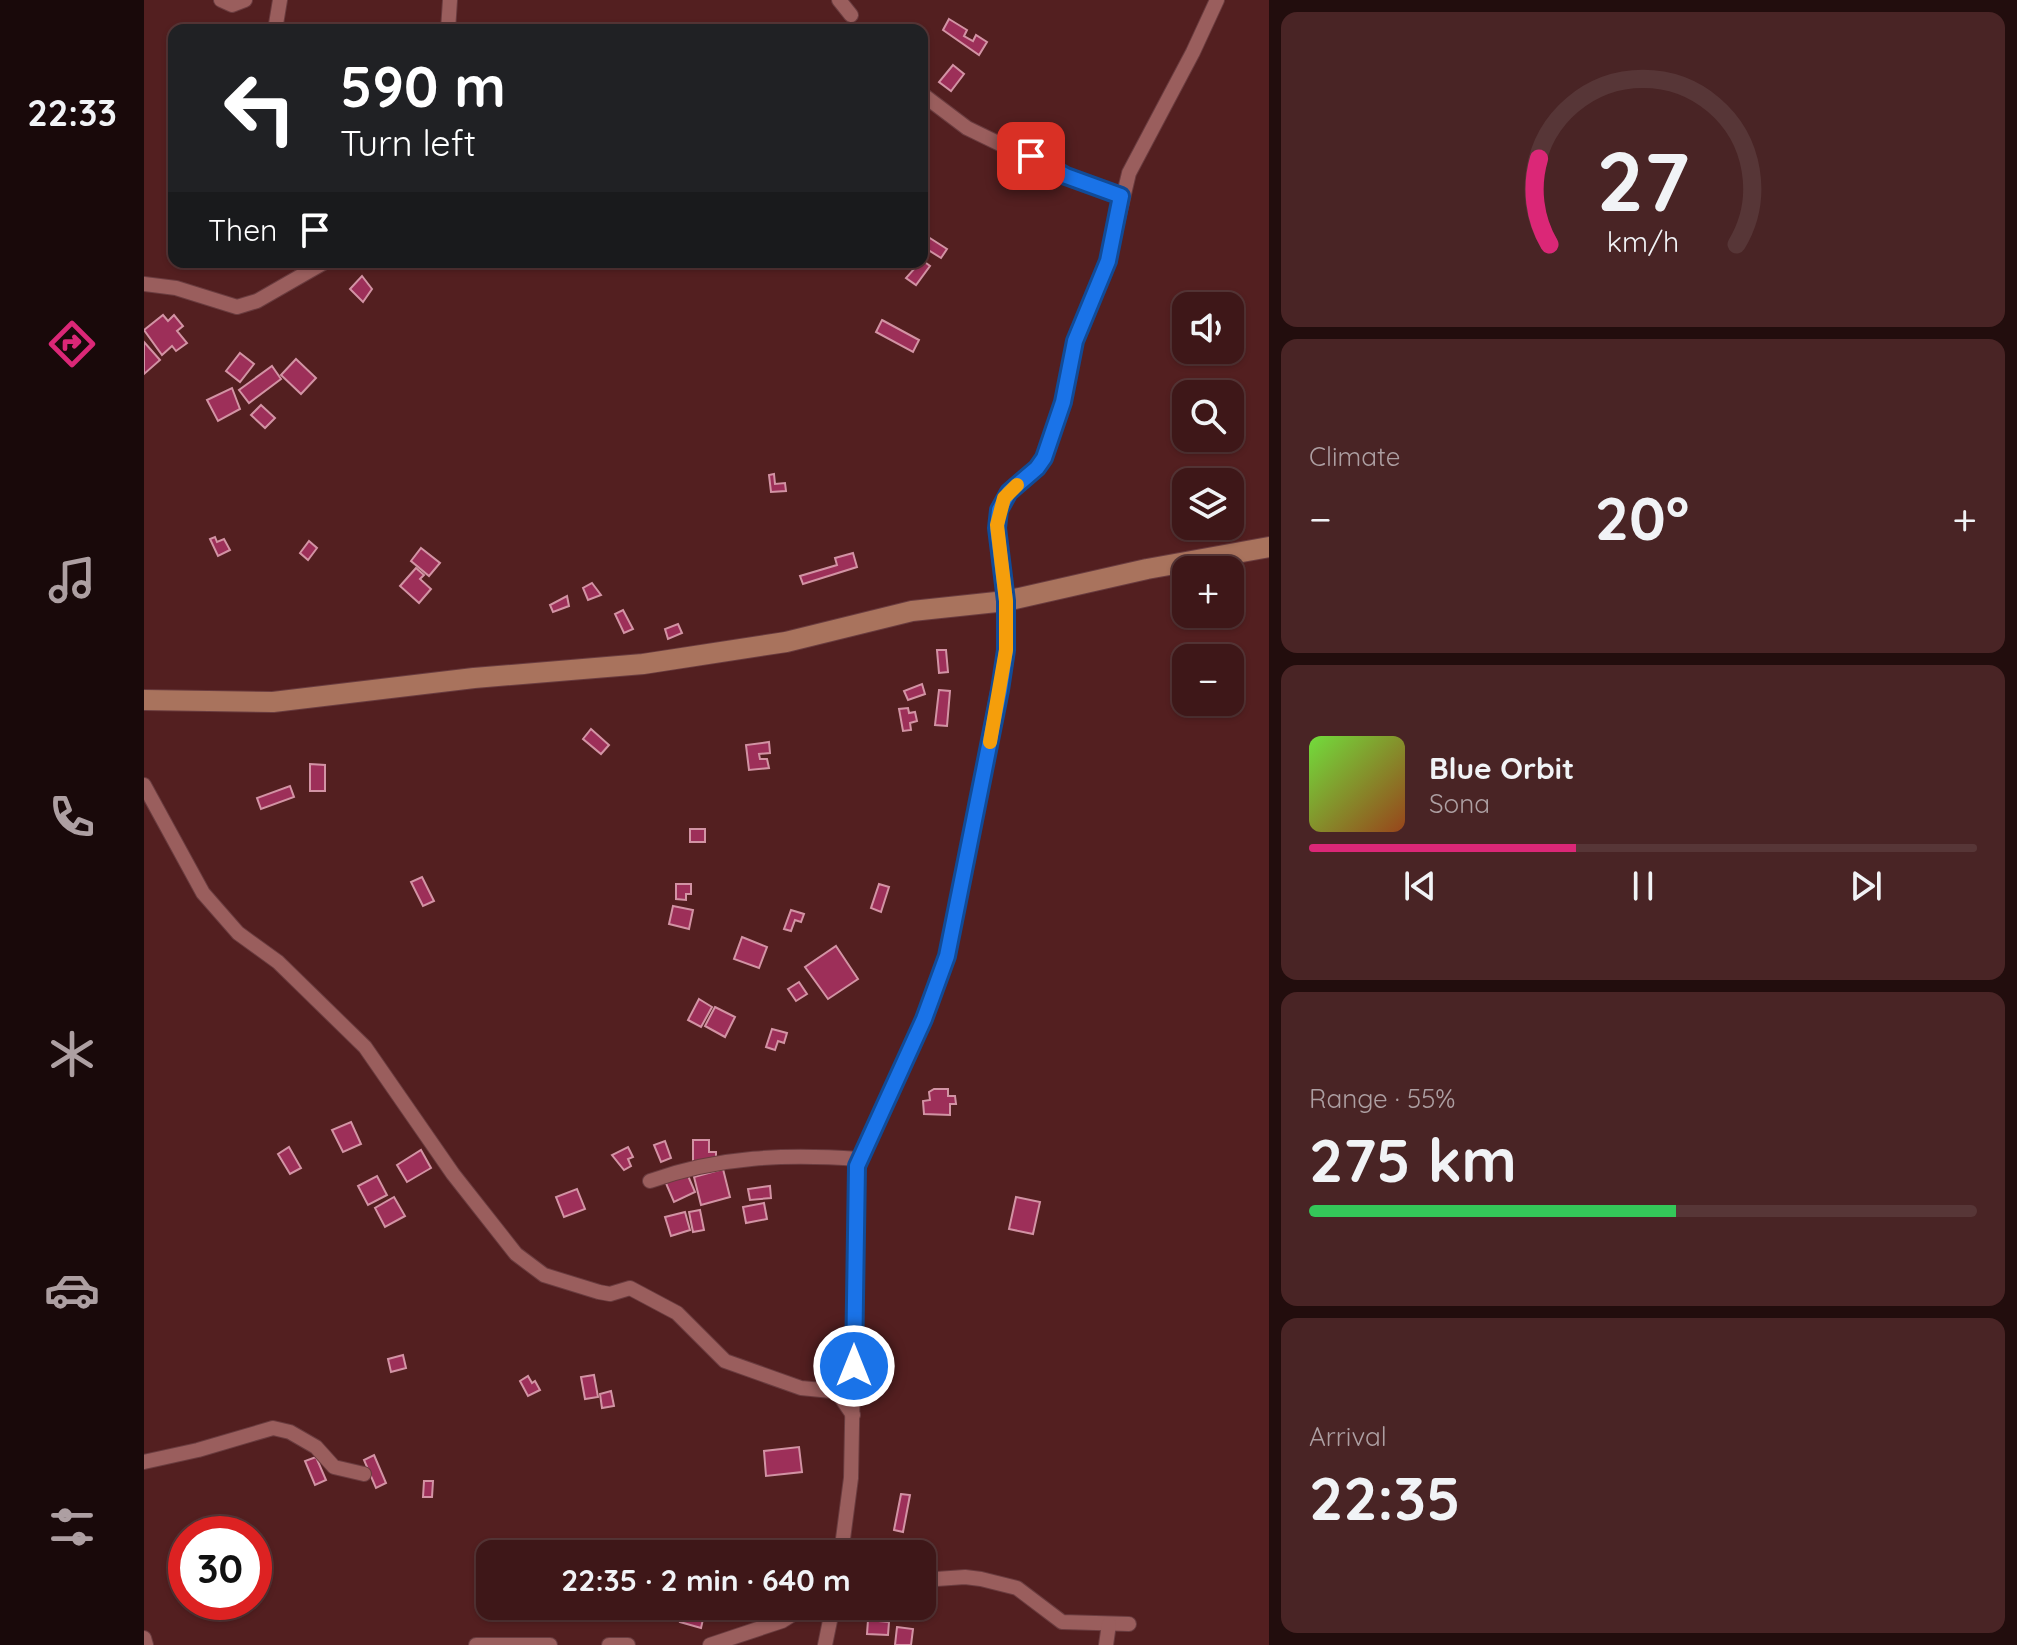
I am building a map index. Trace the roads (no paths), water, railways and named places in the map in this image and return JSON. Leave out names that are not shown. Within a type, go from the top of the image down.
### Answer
[{"type":"main road","points":[[144,700],[273,702],[474,678],[643,664],[786,642],[912,611],[1006,601],[1147,569],[1269,547]]},
{"type":"street","points":[[223,1],[232,5],[245,0]]},
{"type":"street","points":[[276,24],[280,0]]},
{"type":"street","points":[[448,24],[450,0]]},
{"type":"street","points":[[839,0],[851,15]]},
{"type":"street","points":[[843,1540],[851,1478],[854,1231],[859,1159],[924,1019],[947,956],[1006,650],[1006,601],[998,540],[999,510],[1009,492],[1044,458],[1063,402],[1075,341],[1108,261],[1121,196],[1148,132],[1193,52],[1217,0]]},
{"type":"street","points":[[928,99],[967,128],[1066,176],[1121,196]]},
{"type":"street","points":[[144,284],[176,288],[237,307],[265,297],[315,268]]},
{"type":"street","points":[[144,785],[203,893],[238,933],[286,970],[365,1047],[453,1174],[522,1260],[544,1275],[599,1292],[610,1294],[630,1288],[677,1313],[725,1361],[801,1388],[832,1391],[840,1396],[853,1415]]},
{"type":"street","points":[[650,1181],[686,1169],[780,1155],[859,1159]]},
{"type":"street","points":[[144,1462],[273,1428],[290,1432],[316,1447],[331,1465],[364,1474]]},
{"type":"street","points":[[936,1579],[965,1577],[1017,1588],[1062,1622],[1129,1624]]},
{"type":"street","points":[[710,1645],[784,1620]]},
{"type":"street","points":[[825,1645],[830,1620]]},
{"type":"street","points":[[1106,1645],[1109,1624]]},
{"type":"street","points":[[144,1638],[146,1645]]},
{"type":"street","points":[[476,1645],[550,1645]]},
{"type":"street","points":[[609,1645],[628,1645]]}]
